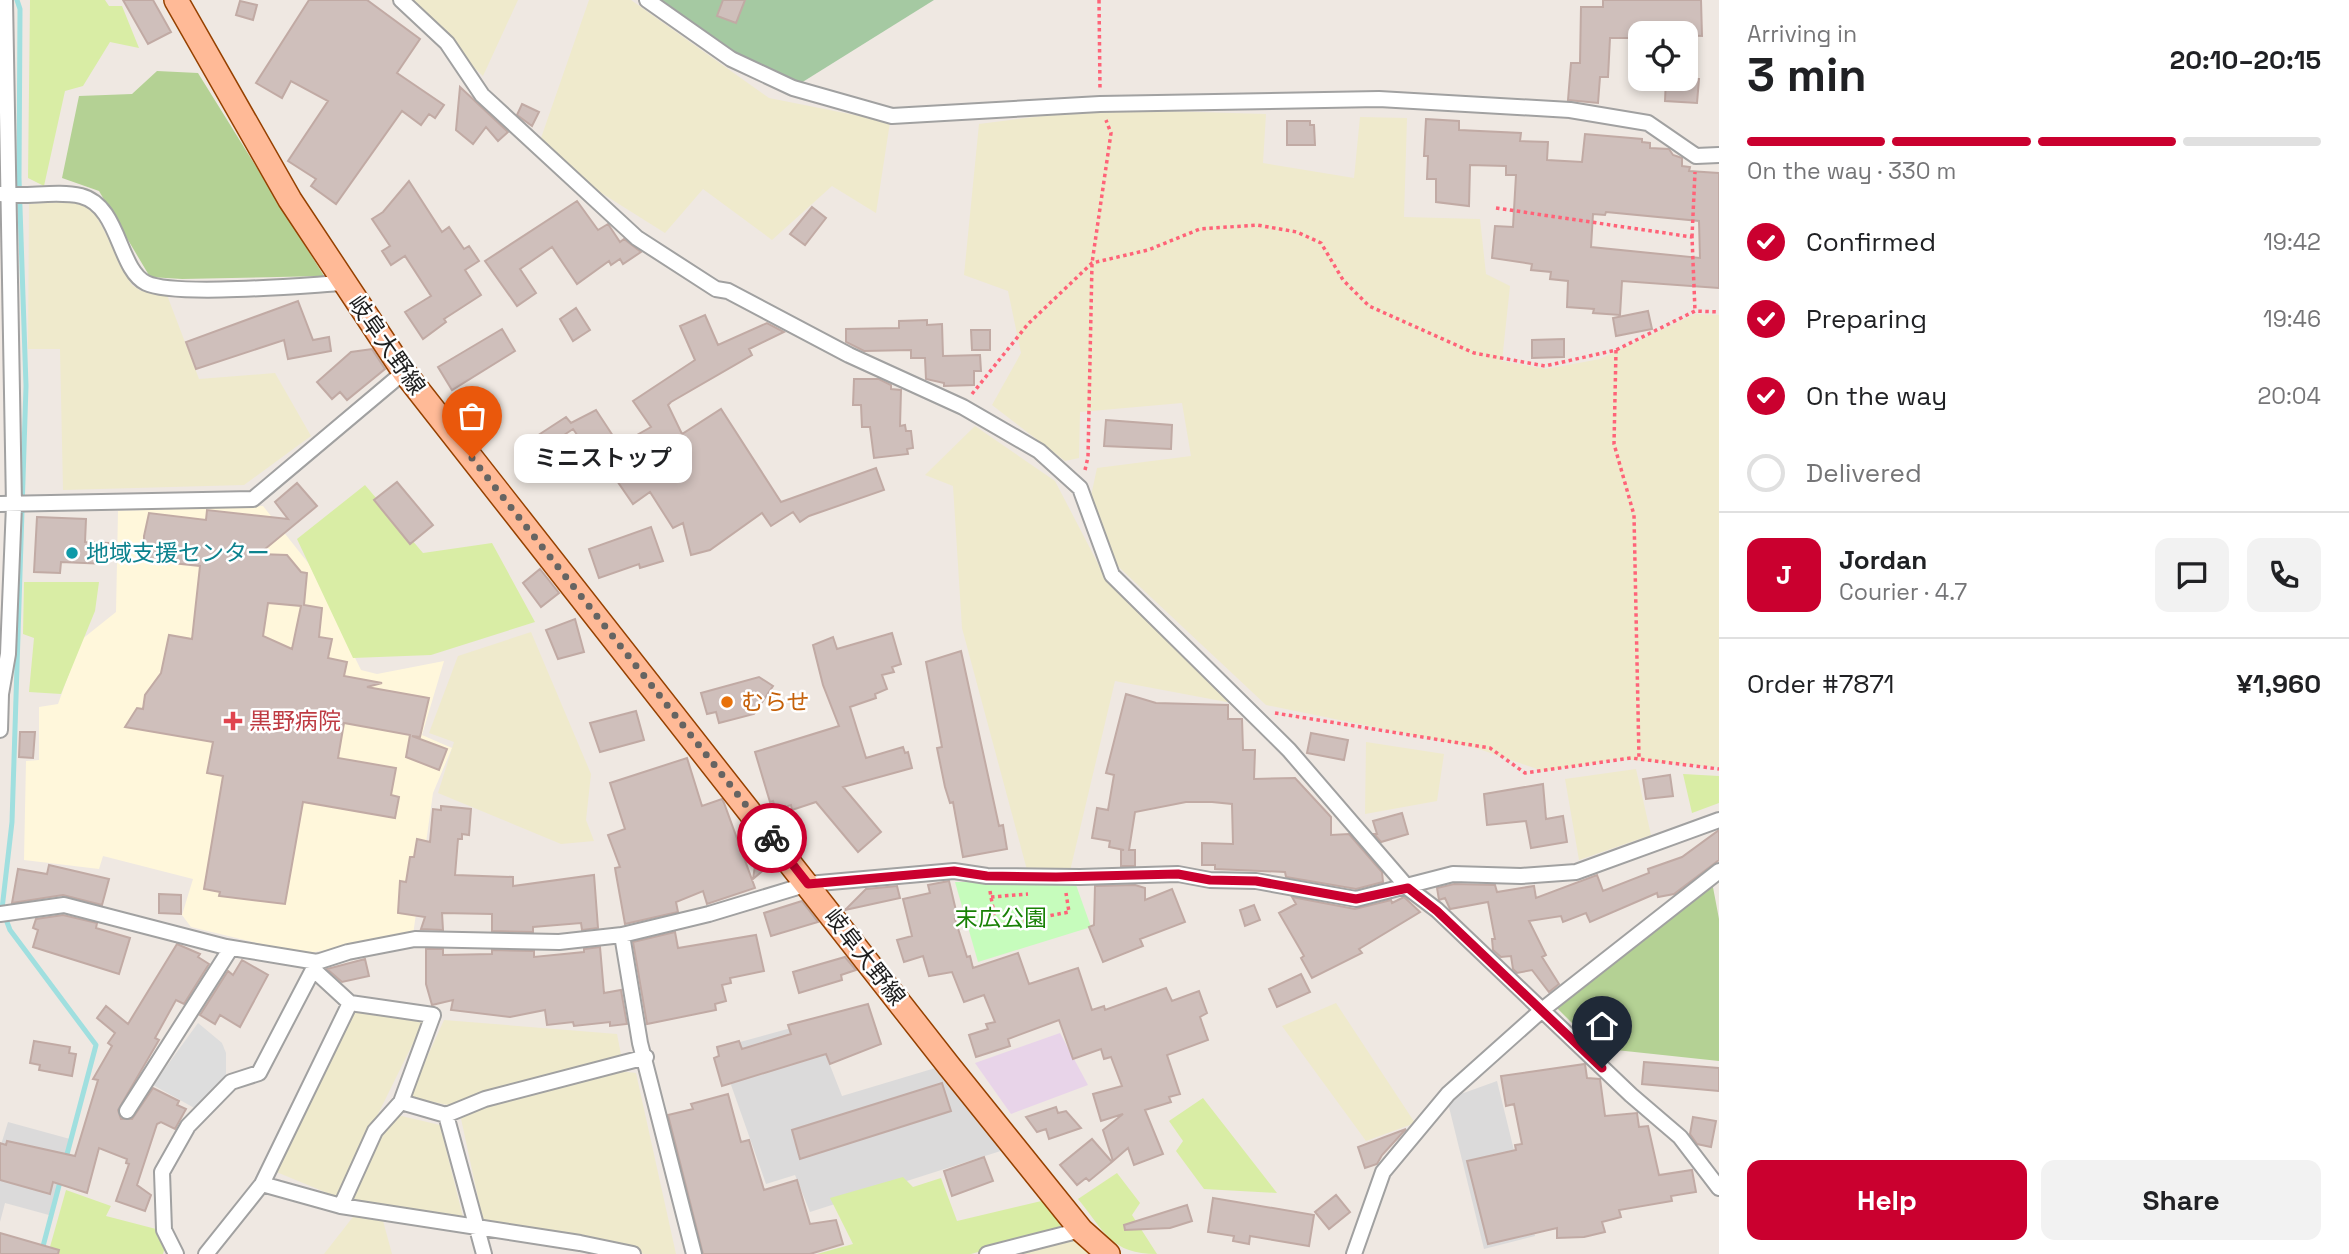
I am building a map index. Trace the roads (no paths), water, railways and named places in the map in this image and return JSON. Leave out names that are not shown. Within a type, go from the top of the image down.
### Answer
[{"type":"main road","name":"岐阜大野線","points":[[176,0],[290,200],[404,373],[1081,1230],[1108,1254]]},
{"type":"street","points":[[401,0],[447,43],[482,95],[637,238],[716,289],[728,291],[849,355],[963,407],[1039,451],[1080,488],[1112,575],[1289,750],[1408,888],[1437,911],[1679,1137],[1719,1188]]},
{"type":"street","points":[[647,0],[731,60],[793,88],[892,116],[1100,104],[1379,99],[1570,110],[1648,123],[1696,156],[1719,155]]},
{"type":"street","points":[[0,730],[7,505],[3,3]]},
{"type":"street","points":[[4,195],[80,195],[97,203],[136,273],[146,283],[181,289],[344,283]]},
{"type":"street","points":[[7,505],[253,499],[404,373]]},
{"type":"street","points":[[176,1254],[164,1230],[162,1172],[188,1126],[231,1082],[259,1073],[315,965],[348,951],[415,939],[559,942],[622,935],[709,914],[808,884],[954,871],[987,876],[1178,874],[1210,880],[1256,881],[1356,899],[1408,888],[1453,874],[1521,876],[1576,872],[1719,820]]},
{"type":"street","points":[[1354,1254],[1383,1172],[1448,1094],[1542,1010],[1719,871]]},
{"type":"street","points":[[0,914],[64,905],[231,948],[315,965],[350,1003],[433,1015],[401,1102],[375,1131],[341,1206]]},
{"type":"street","points":[[622,935],[629,990],[694,1254]]},
{"type":"street","points":[[127,1111],[231,948]]},
{"type":"street","points":[[206,1254],[262,1184],[350,1003]]},
{"type":"street","points":[[401,1102],[446,1115],[485,1099],[646,1057]]},
{"type":"street","points":[[446,1115],[484,1254]]},
{"type":"street","points":[[262,1184],[341,1206],[580,1243],[633,1254]]},
{"type":"street","points":[[987,1254],[1081,1230]]},
{"type":"waterway","points":[[17,0],[20,9],[19,178],[26,386],[12,822],[2,909],[10,930],[96,1045],[66,1158]]},
{"type":"waterway","points":[[41,1254],[61,1178]]},
{"type":"place","name":"ミニストップ","points":[[472,458]]},
{"type":"place","name":"地域支援センター","points":[[72,553]]},
{"type":"place","name":"むらせ","points":[[727,702]]},
{"type":"place","name":"黒野病院","points":[[233,721]]},
{"type":"park label","name":"末広公園","points":[[1001,918]]}]
